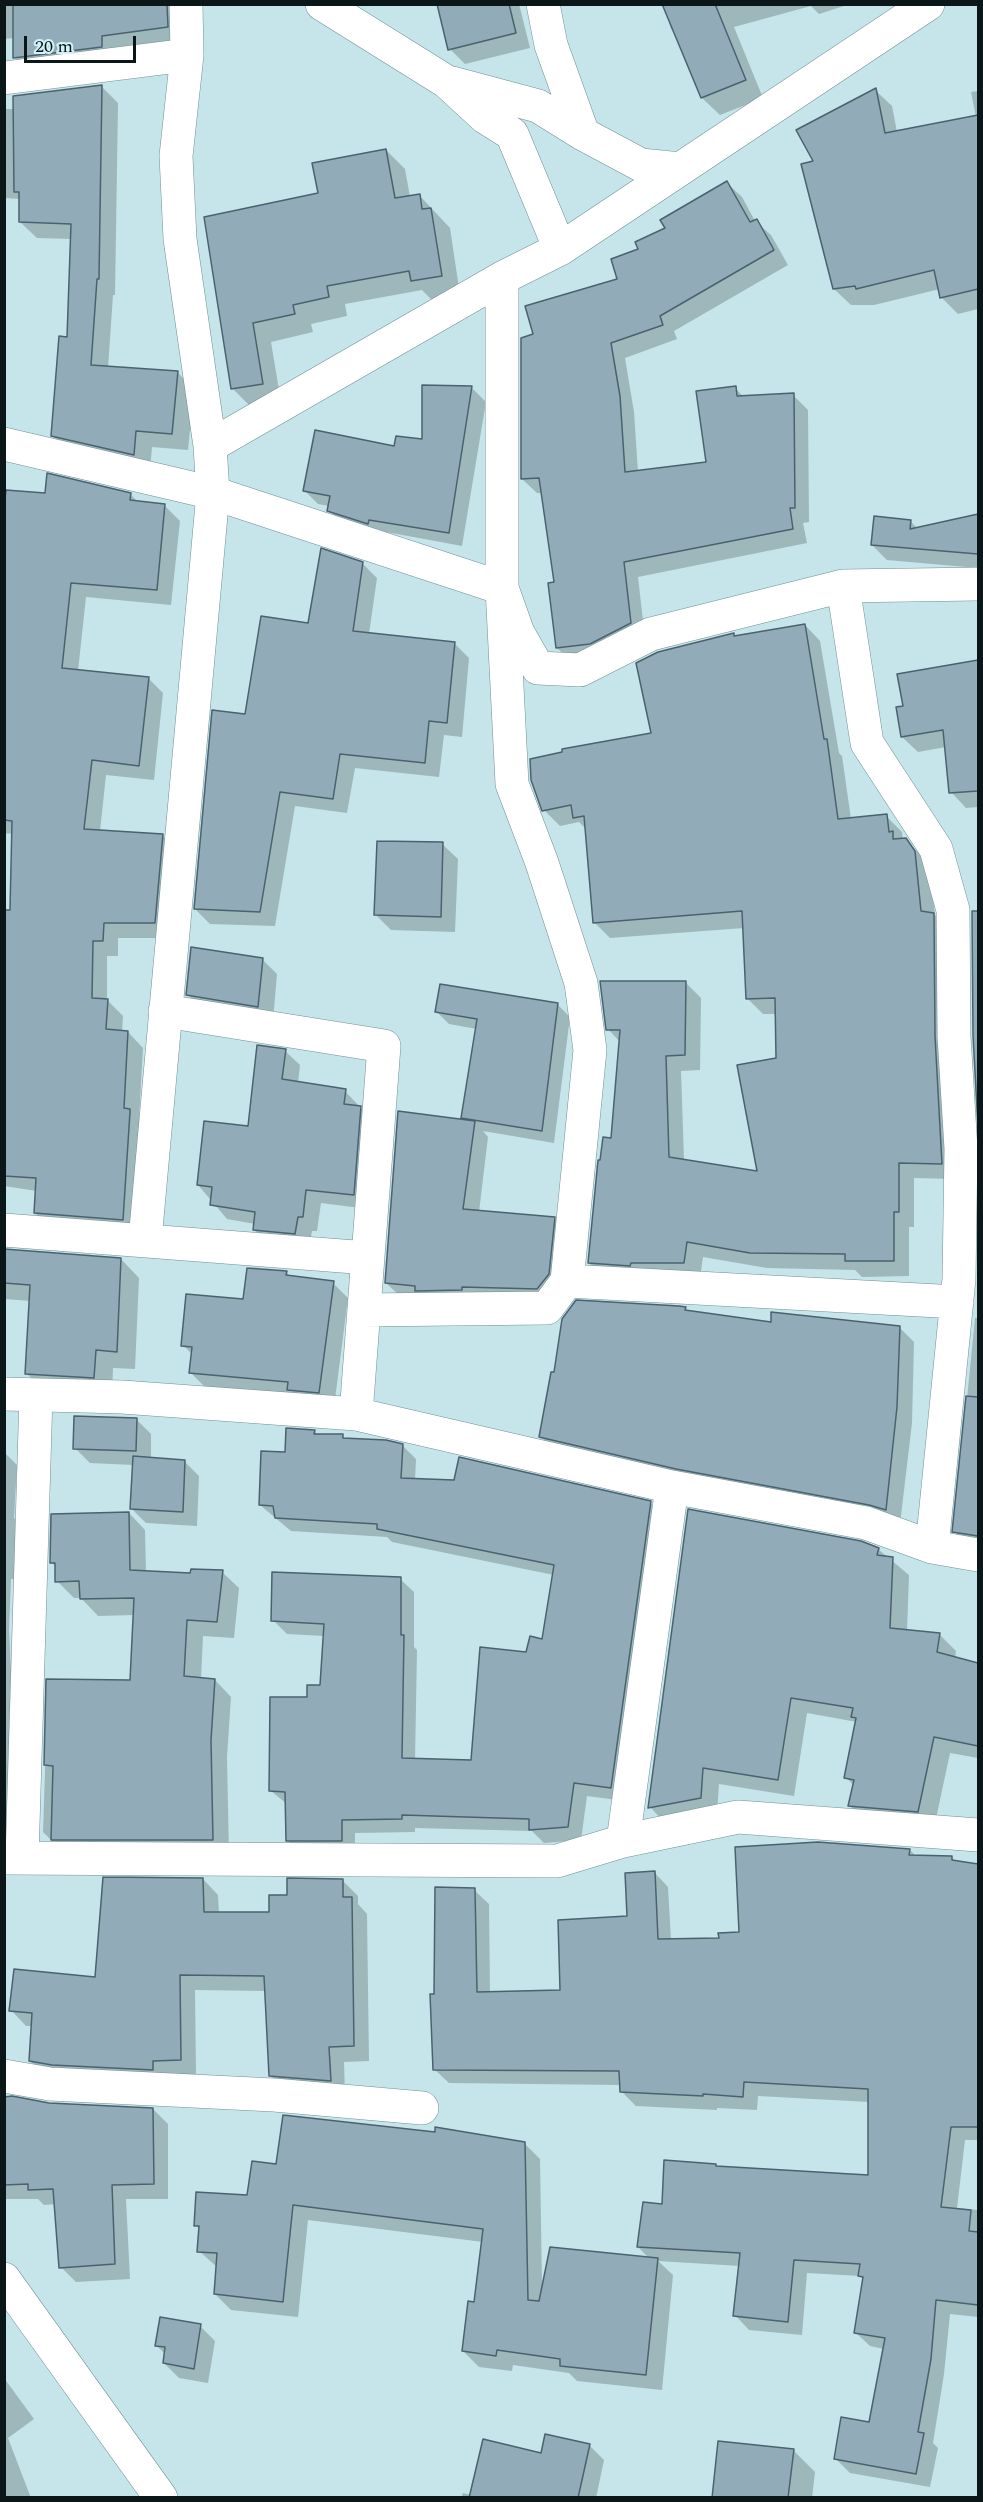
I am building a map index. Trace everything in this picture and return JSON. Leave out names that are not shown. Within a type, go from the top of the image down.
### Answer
[{"type":"street","points":[[322,4],[447,82],[485,117],[512,134],[560,249]]},
{"type":"street","points":[[543,4],[551,45],[583,134]]},
{"type":"street","points":[[210,446],[502,278],[560,249],[928,4]]},
{"type":"street","points":[[145,1240],[213,493],[210,446],[180,239],[176,156],[191,7]]},
{"type":"street","points":[[4,78],[187,55]]},
{"type":"street","points":[[447,82],[537,106],[641,165],[680,169]]},
{"type":"street","points":[[364,1310],[547,1308],[567,1281],[590,1050],[581,983],[543,863],[512,784],[502,588],[502,278]]},
{"type":"street","points":[[4,444],[213,493],[502,588]]},
{"type":"street","points":[[502,588],[518,633],[538,668],[580,670],[651,634],[843,586],[978,584]]},
{"type":"street","points":[[843,586],[867,743],[936,849],[953,910],[954,1036],[961,1149],[965,1288],[932,1547]]},
{"type":"street","points":[[165,1011],[384,1046],[356,1414]]},
{"type":"street","points":[[4,1230],[368,1257]]},
{"type":"street","points":[[567,1281],[965,1288]]},
{"type":"street","points":[[978,1555],[932,1547],[866,1523],[672,1486],[356,1414],[122,1397],[20,1395],[13,1858],[557,1861],[623,1841],[738,1817],[978,1834]]},
{"type":"street","points":[[623,1841],[672,1486]]},
{"type":"street","points":[[4,2076],[50,2084],[274,2095],[422,2108]]},
{"type":"street","points":[[4,2279],[161,2498]]},
{"type":"building","points":[[13,4],[167,4],[168,27],[102,36],[102,47],[13,58]]},
{"type":"building","points":[[437,4],[509,4],[516,33],[448,50]]},
{"type":"building","points":[[662,4],[715,4],[746,80],[701,98]]},
{"type":"building","points":[[102,85],[99,279],[97,279],[91,365],[178,371],[172,434],[136,431],[134,455],[51,436],[59,336],[67,337],[71,224],[19,222],[19,192],[14,192],[13,96]]},
{"type":"building","points":[[876,88],[885,133],[978,115],[978,289],[940,298],[934,270],[856,289],[855,286],[833,289],[801,164],[813,161],[796,130]]},
{"type":"building","points":[[386,149],[395,198],[420,194],[422,209],[431,208],[442,276],[411,281],[409,271],[327,286],[329,297],[293,305],[295,314],[253,323],[263,384],[231,389],[204,217],[318,193],[312,163]]},
{"type":"building","points":[[727,181],[750,222],[757,219],[774,250],[660,316],[663,325],[611,343],[620,396],[625,472],[706,462],[696,391],[736,386],[737,396],[794,393],[795,508],[790,508],[793,529],[624,562],[631,623],[590,644],[556,648],[548,583],[554,582],[539,478],[521,479],[521,338],[533,334],[525,306],[617,279],[611,259],[638,249],[635,242],[665,228],[660,220]]},
{"type":"building","points":[[422,385],[472,386],[449,533],[369,520],[368,524],[327,511],[330,496],[303,491],[315,430],[394,446],[396,436],[422,439]]},
{"type":"building","points":[[47,473],[131,493],[130,500],[165,504],[157,590],[71,583],[62,668],[149,677],[139,766],[92,760],[84,829],[163,834],[155,923],[104,923],[103,941],[93,941],[92,998],[108,999],[106,1029],[128,1031],[124,1108],[130,1109],[130,1112],[123,1220],[34,1213],[36,1178],[4,1176],[4,910],[10,910],[12,821],[4,820],[4,507],[6,490],[45,493]]},
{"type":"building","points":[[978,514],[978,554],[871,545],[874,516],[911,520],[910,529]]},
{"type":"building","points":[[321,548],[363,562],[353,631],[455,642],[447,723],[429,721],[425,763],[340,754],[333,799],[280,792],[260,912],[194,909],[212,710],[245,714],[261,616],[308,623]]},
{"type":"building","points":[[805,624],[824,739],[827,739],[838,819],[887,814],[889,832],[893,831],[893,839],[906,838],[915,851],[921,911],[934,913],[935,1036],[942,1164],[899,1163],[899,1212],[894,1212],[894,1261],[845,1261],[845,1254],[750,1253],[687,1242],[684,1263],[631,1263],[630,1266],[588,1263],[598,1160],[600,1160],[603,1137],[611,1138],[620,1030],[606,1030],[600,981],[686,981],[685,1055],[666,1056],[669,1157],[757,1171],[737,1065],[776,1058],[775,998],[746,999],[742,911],[593,923],[584,816],[573,818],[571,805],[542,811],[531,780],[530,759],[562,752],[562,749],[651,733],[636,663],[658,652],[734,633],[734,636]]},
{"type":"building","points":[[978,660],[978,791],[949,793],[943,730],[901,737],[896,707],[903,706],[897,674]]},
{"type":"building","points":[[377,841],[443,842],[441,917],[374,915]]},
{"type":"building","points":[[972,911],[978,911],[978,1128],[973,1035]]},
{"type":"building","points":[[191,947],[263,958],[258,1007],[186,995]]},
{"type":"building","points":[[440,984],[558,1003],[542,1131],[461,1118],[477,1019],[435,1012]]},
{"type":"building","points":[[257,1045],[286,1049],[282,1079],[346,1089],[344,1104],[361,1106],[354,1195],[306,1190],[303,1217],[298,1217],[295,1234],[253,1230],[255,1212],[210,1205],[212,1187],[197,1185],[204,1121],[248,1126]]},
{"type":"building","points":[[398,1111],[475,1121],[463,1209],[555,1217],[549,1274],[537,1289],[462,1287],[462,1290],[415,1291],[415,1286],[385,1283]]},
{"type":"building","points":[[4,1249],[121,1258],[117,1352],[96,1350],[94,1378],[25,1374],[30,1285],[4,1283]]},
{"type":"building","points":[[247,1268],[287,1271],[286,1275],[334,1281],[319,1393],[287,1390],[288,1382],[189,1373],[192,1347],[181,1346],[186,1294],[243,1299]]},
{"type":"building","points":[[576,1300],[679,1306],[686,1307],[685,1310],[771,1322],[771,1312],[900,1326],[897,1407],[886,1510],[676,1469],[539,1437],[551,1372],[554,1372],[562,1319]]},
{"type":"building","points":[[966,1396],[978,1397],[978,1536],[952,1532]]},
{"type":"building","points":[[74,1416],[137,1418],[136,1451],[73,1449]]},
{"type":"building","points":[[286,1428],[315,1430],[314,1434],[343,1434],[343,1438],[386,1440],[403,1444],[401,1478],[454,1480],[459,1457],[651,1501],[611,1788],[574,1783],[568,1827],[529,1830],[529,1819],[402,1815],[402,1819],[342,1820],[342,1841],[286,1841],[285,1792],[269,1791],[270,1697],[307,1697],[307,1685],[320,1685],[324,1624],[271,1621],[272,1572],[401,1577],[401,1635],[404,1635],[402,1758],[471,1760],[480,1647],[526,1652],[530,1636],[542,1639],[554,1565],[377,1529],[377,1524],[275,1518],[273,1506],[259,1505],[261,1451],[285,1452]]},
{"type":"building","points":[[133,1456],[185,1460],[183,1512],[130,1509]]},
{"type":"building","points":[[688,1509],[861,1541],[879,1548],[877,1555],[893,1557],[890,1628],[940,1633],[937,1652],[978,1663],[978,1746],[934,1737],[918,1812],[848,1806],[854,1780],[844,1778],[856,1718],[851,1717],[853,1708],[791,1698],[778,1780],[703,1768],[701,1798],[648,1808]]},
{"type":"building","points":[[129,1512],[130,1570],[190,1573],[191,1569],[223,1570],[217,1622],[187,1620],[184,1676],[215,1679],[211,1740],[213,1840],[51,1840],[53,1766],[44,1765],[46,1679],[130,1680],[134,1598],[80,1599],[79,1581],[55,1582],[55,1563],[50,1563],[51,1514]]},
{"type":"building","points":[[818,1842],[910,1849],[909,1855],[952,1856],[952,1860],[978,1864],[978,2127],[951,2127],[941,2207],[971,2210],[969,2231],[978,2232],[978,2305],[936,2300],[931,2359],[918,2432],[924,2433],[916,2474],[834,2459],[841,2417],[869,2422],[885,2338],[854,2333],[863,2277],[858,2276],[860,2264],[794,2260],[788,2322],[733,2316],[740,2253],[637,2247],[643,2202],[662,2204],[664,2160],[716,2164],[716,2166],[868,2175],[868,2089],[744,2082],[743,2097],[703,2094],[703,2096],[620,2092],[619,2071],[433,2070],[430,1994],[434,1994],[435,1887],[475,1888],[477,1992],[560,1990],[558,1920],[627,1916],[625,1873],[655,1871],[658,1939],[719,1938],[718,1933],[739,1932],[735,1847]]},
{"type":"building","points":[[103,1877],[203,1878],[204,1912],[269,1912],[269,1895],[287,1895],[287,1878],[343,1879],[343,1897],[352,1897],[354,2046],[329,2047],[331,2081],[269,2076],[264,1976],[180,1975],[181,2060],[153,2061],[153,2070],[52,2065],[29,2061],[32,2013],[9,2011],[14,1969],[95,1977]]},
{"type":"building","points":[[12,2096],[49,2103],[153,2108],[154,2184],[112,2185],[115,2264],[59,2268],[53,2189],[28,2190],[28,2184],[4,2185],[4,2097]]},
{"type":"building","points":[[283,2115],[435,2132],[435,2127],[525,2142],[528,2300],[539,2301],[550,2247],[658,2258],[646,2375],[560,2366],[560,2359],[497,2350],[496,2356],[462,2351],[468,2301],[474,2302],[483,2229],[293,2205],[283,2302],[214,2294],[217,2253],[197,2252],[199,2226],[194,2226],[196,2192],[247,2195],[252,2161],[276,2164]]},
{"type":"building","points":[[160,2317],[201,2324],[194,2369],[163,2363],[165,2347],[155,2346]]},
{"type":"building","points":[[545,2434],[590,2444],[578,2498],[469,2498],[483,2439],[541,2453]]},
{"type":"building","points":[[718,2441],[794,2449],[788,2498],[712,2498]]}]
